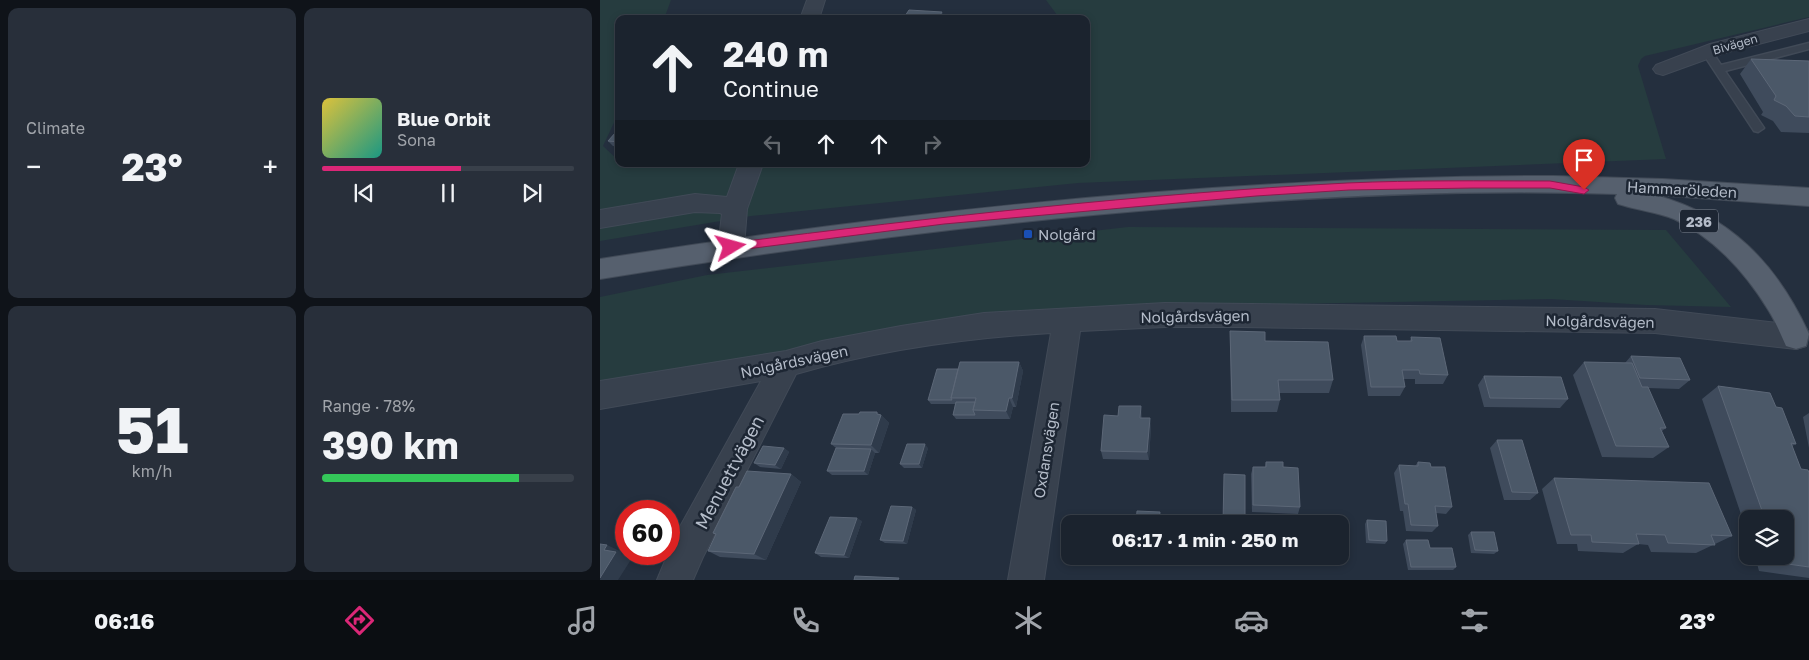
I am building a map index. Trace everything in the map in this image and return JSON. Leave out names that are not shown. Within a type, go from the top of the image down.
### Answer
[{"type":"main road","name":"236","points":[[1550,185],[1619,196],[1658,205],[1682,213],[1708,226],[1726,240],[1774,293],[1784,308],[1796,337]]},
{"type":"main road","name":"Hammaröleden","points":[[600,269],[731,247],[944,220],[1218,195],[1349,187],[1633,186],[1809,197]]},
{"type":"street","points":[[810,15],[816,0]]},
{"type":"street","name":"Bivägen","points":[[1664,69],[1688,57],[1746,40],[1809,25]]},
{"type":"street","points":[[731,247],[735,210],[750,167]]},
{"type":"street","points":[[600,219],[709,202],[728,206],[735,210]]},
{"type":"street","name":"Nolgårdsvägen","points":[[600,394],[786,364],[822,354],[901,338],[984,325],[1165,315],[1655,322],[1796,337]]},
{"type":"street","name":"Oxdansvägen","points":[[1026,580],[1067,320]]},
{"type":"street","name":"Menuettvägen","points":[[675,580],[690,544],[786,364]]},
{"type":"lane","points":[[1720,70],[1809,46]]},
{"type":"lane","points":[[1707,52],[1758,128]]},
{"type":"green space","points":[[600,0],[671,0],[665,15],[615,15],[615,120],[603,146],[615,157],[615,167],[1090,167],[1090,15],[1057,15],[1046,0],[1809,0],[1809,17],[1645,56],[1641,59],[1638,66],[1666,159],[1078,183],[751,216],[600,241]]},
{"type":"green space","points":[[1128,227],[1666,230],[1731,307],[1646,305],[1551,299],[1287,304],[1075,312],[600,388],[600,297],[707,275]]},
{"type":"building","points":[[909,10],[942,12],[940,15],[906,15]]},
{"type":"building","points":[[1751,59],[1809,61],[1809,117],[1795,116],[1786,106],[1774,100],[1776,96]]},
{"type":"building","points":[[615,133],[615,142],[608,141]]},
{"type":"building","points":[[1230,331],[1265,332],[1265,341],[1328,342],[1333,380],[1278,380],[1280,400],[1232,400]]},
{"type":"building","points":[[1364,336],[1396,336],[1397,341],[1412,341],[1411,337],[1440,338],[1448,375],[1420,374],[1419,370],[1402,370],[1405,387],[1371,387]]},
{"type":"building","points":[[1631,356],[1680,358],[1690,380],[1640,378]]},
{"type":"building","points":[[960,362],[1019,362],[1012,398],[1009,398],[1006,411],[973,410],[976,398],[951,398]]},
{"type":"building","points":[[1584,362],[1632,363],[1642,387],[1648,387],[1666,428],[1660,428],[1669,447],[1616,446]]},
{"type":"building","points":[[937,369],[958,369],[952,400],[928,400]]},
{"type":"building","points":[[1484,376],[1561,377],[1568,399],[1490,398]]},
{"type":"building","points":[[1718,386],[1770,393],[1776,407],[1782,408],[1796,444],[1791,443],[1801,469],[1808,470],[1809,473],[1809,567],[1794,565],[1794,510],[1762,510]]},
{"type":"building","points":[[956,402],[975,402],[973,410],[975,415],[953,415]]},
{"type":"building","points":[[1119,406],[1141,406],[1140,418],[1150,418],[1147,452],[1101,451],[1104,415],[1118,416]]},
{"type":"building","points":[[860,412],[877,412],[877,414],[881,415],[871,445],[831,444],[843,414],[859,414]]},
{"type":"building","points":[[1497,440],[1522,440],[1538,493],[1512,492]]},
{"type":"building","points":[[907,444],[925,444],[919,464],[900,464]]},
{"type":"building","points":[[763,446],[784,448],[775,465],[754,463]]},
{"type":"building","points":[[836,448],[871,449],[864,471],[827,471]]},
{"type":"building","points":[[1266,462],[1283,462],[1283,467],[1298,468],[1300,507],[1253,505],[1253,467],[1266,467]]},
{"type":"building","points":[[1418,462],[1430,463],[1431,467],[1445,467],[1452,507],[1435,506],[1438,526],[1411,525],[1408,504],[1405,504],[1399,465],[1418,466]]},
{"type":"building","points":[[747,471],[791,474],[754,554],[708,551],[716,534],[713,533],[736,487],[739,487]]},
{"type":"building","points":[[1224,474],[1245,475],[1245,515],[1223,515]]},
{"type":"building","points":[[1554,478],[1709,483],[1732,536],[1711,535],[1715,545],[1668,543],[1665,535],[1636,534],[1639,544],[1592,542],[1591,535],[1571,535]]},
{"type":"building","points":[[891,506],[912,507],[903,541],[880,540]]},
{"type":"building","points":[[1137,511],[1160,512],[1160,515],[1137,515]]},
{"type":"building","points":[[830,517],[857,518],[844,555],[815,553]]},
{"type":"building","points":[[1367,520],[1386,521],[1387,541],[1369,540]]},
{"type":"building","points":[[1471,532],[1494,532],[1498,551],[1475,550]]},
{"type":"building","points":[[1406,540],[1428,540],[1430,548],[1452,548],[1456,567],[1411,567]]},
{"type":"building","points":[[600,544],[607,545],[604,550],[615,552],[615,554],[600,578]]},
{"type":"building","points":[[855,576],[899,578],[898,580],[854,580]]},
{"type":"place","name":"Nolgård","points":[[1028,234]]},
{"type":"route","points":[[731,247],[944,220],[1218,195],[1349,187],[1472,185],[1550,185],[1584,190]]}]
